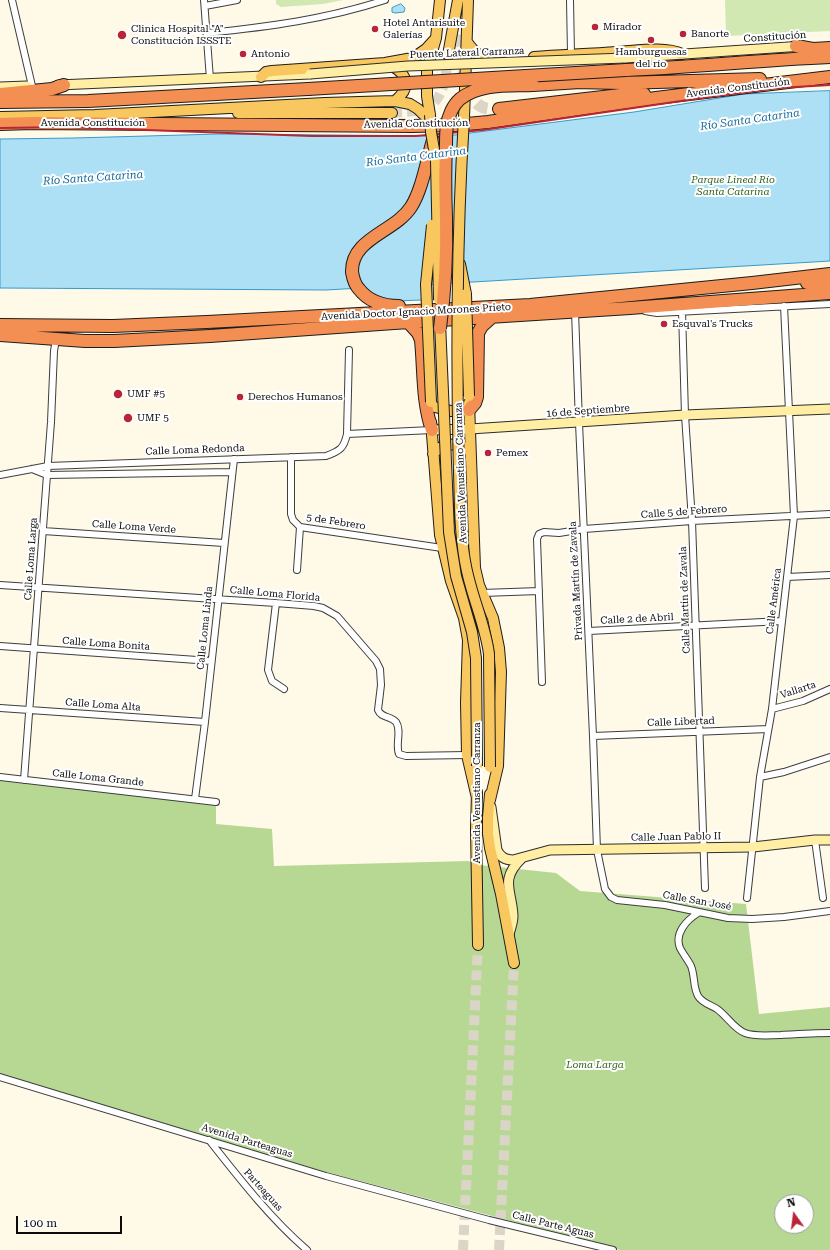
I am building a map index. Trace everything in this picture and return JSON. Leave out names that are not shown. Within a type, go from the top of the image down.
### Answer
[{"type":"highway","points":[[796,46],[813,49],[830,48]]},
{"type":"highway","points":[[0,102],[88,101],[700,66],[830,57]]},
{"type":"highway","points":[[440,328],[445,275],[445,163],[447,126],[454,105],[460,99],[479,89],[662,75],[683,72],[700,66]]},
{"type":"highway","points":[[573,82],[622,83],[830,77]]},
{"type":"highway","name":"Avenida Constitución","points":[[0,124],[456,125],[488,122],[656,98],[830,77]]},
{"type":"highway","points":[[0,94],[52,90],[64,85]]},
{"type":"highway","points":[[499,109],[643,93],[656,98]]},
{"type":"highway","points":[[432,136],[422,178],[411,207],[399,220],[368,241],[354,257],[352,276],[356,286],[365,297],[385,306],[594,299]]},
{"type":"highway","name":"Avenida Doctor Ignacio Morones Prieto","points":[[0,325],[113,326],[530,305],[830,274]]},
{"type":"highway","points":[[752,283],[830,283]]},
{"type":"highway","name":"Avenida Doctor Ignacio Morones Prieto","points":[[0,335],[85,341],[210,336],[576,312],[830,292]]},
{"type":"highway","points":[[469,410],[475,403],[477,397],[478,333],[482,326],[492,317]]},
{"type":"highway","points":[[408,322],[418,333],[421,340],[425,404],[432,430]]},
{"type":"main road","name":"Avenida Venustiano Carranza","points":[[440,0],[436,38],[427,70],[427,115],[436,161],[437,265],[449,532],[456,576],[472,632],[476,658],[478,945]]},
{"type":"main road","points":[[448,55],[458,0]]},
{"type":"main road","name":"Avenida Venustiano Carranza","points":[[468,0],[460,189],[459,261],[459,477],[461,539],[465,563],[488,647],[490,767],[488,828],[490,848],[514,963]]},
{"type":"main road","points":[[261,77],[266,72],[272,71],[385,63],[413,58],[426,49],[436,38]]},
{"type":"main road","points":[[467,42],[478,55],[488,59],[668,50],[676,51],[682,54]]},
{"type":"main road","points":[[385,63],[399,70],[405,78],[405,89],[401,96],[395,101]]},
{"type":"main road","name":"Avenida Constitución","points":[[0,116],[95,115],[395,101],[410,104],[427,115]]},
{"type":"main road","points":[[174,111],[254,114],[392,113]]},
{"type":"main road","points":[[437,202],[433,212],[426,272],[432,430],[442,548],[451,581],[464,618],[468,647],[466,703],[467,755],[478,798]]},
{"type":"main road","points":[[459,261],[466,294],[475,562],[482,593],[493,618],[499,648],[500,672],[498,766],[490,800]]},
{"type":"main road","points":[[431,404],[451,411],[469,410]]},
{"type":"main road","points":[[434,454],[436,450],[443,446],[454,444],[461,445],[465,448],[472,459]]},
{"type":"main road","points":[[468,647],[478,656],[484,657],[499,648]]},
{"type":"street","points":[[12,0],[32,86]]},
{"type":"street","points":[[210,79],[204,3],[236,0]]},
{"type":"street","points":[[207,33],[261,28],[317,18],[360,8],[385,0]]},
{"type":"street","points":[[570,0],[571,54]]},
{"type":"street","name":"Constitución","points":[[625,58],[830,44]]},
{"type":"street","name":"Puente Lateral Carranza","points":[[261,77],[408,66],[625,58]]},
{"type":"street","points":[[0,87],[261,77]]},
{"type":"street","points":[[630,308],[657,313],[830,304]]},
{"type":"street","name":"Calle América","points":[[747,898],[760,777],[772,709],[794,516],[784,306]]},
{"type":"street","name":"Calle Martín de Zavala","points":[[682,311],[685,416],[692,521],[705,888]]},
{"type":"street","name":"Privada Martín de Zavala","points":[[576,312],[579,422],[597,850]]},
{"type":"street","name":"Calle Loma Larga","points":[[24,780],[48,466],[56,339]]},
{"type":"street","points":[[347,434],[349,350]]},
{"type":"street","name":"16 de Septiembre","points":[[347,434],[470,429],[790,410],[830,409]]},
{"type":"street","name":"Calle Loma Redonda","points":[[0,475],[48,466],[326,456],[333,454],[342,448],[345,444],[347,434]]},
{"type":"street","name":"5 de Febrero","points":[[291,457],[291,514],[293,520],[300,527],[442,548]]},
{"type":"street","name":"Calle Loma Linda","points":[[194,799],[205,722],[234,459]]},
{"type":"street","points":[[32,469],[47,475],[232,472]]},
{"type":"street","name":"Calle 5 de Febrero","points":[[539,591],[537,539],[539,534],[544,532],[568,532],[584,529],[692,521],[830,514]]},
{"type":"street","points":[[296,570],[300,527]]},
{"type":"street","name":"Calle Loma Verde","points":[[43,531],[224,543]]},
{"type":"street","points":[[787,577],[830,575]]},
{"type":"street","name":"Calle Loma Florida","points":[[0,585],[314,606],[337,616],[376,660],[382,677],[378,710],[381,715],[392,719],[397,723],[399,754],[406,756],[467,755]]},
{"type":"street","points":[[482,593],[539,591],[542,682]]},
{"type":"street","points":[[276,603],[268,670],[272,681],[284,689]]},
{"type":"street","name":"Calle 2 de Abril","points":[[589,632],[782,621]]},
{"type":"street","name":"Calle Loma Bonita","points":[[0,646],[211,661]]},
{"type":"street","name":"Vallarta","points":[[772,709],[803,701],[830,690]]},
{"type":"street","name":"Calle Loma Alta","points":[[0,708],[205,722]]},
{"type":"street","name":"Calle Libertad","points":[[593,736],[768,729]]},
{"type":"street","points":[[760,777],[784,772],[830,757]]},
{"type":"street","name":"Calle Loma Grande","points":[[0,777],[216,802]]},
{"type":"street","name":"Calle Juan Pablo II","points":[[490,800],[498,853],[508,860],[522,858],[550,850],[753,847],[815,840],[830,840]]},
{"type":"street","points":[[823,898],[815,840],[830,834]]},
{"type":"street","name":"Calle San José","points":[[597,850],[605,889],[611,897],[617,900],[676,907],[698,913],[728,918],[752,919],[830,911]]},
{"type":"street","points":[[509,934],[513,915],[508,880],[513,868],[522,858]]},
{"type":"street","points":[[698,913],[685,923],[679,942],[681,949],[691,964],[695,989],[700,1000],[717,1009],[737,1028],[745,1033],[754,1035],[830,1033]]},
{"type":"street","name":"Avenida Parteaguas","points":[[0,1077],[326,1176],[489,1220]]},
{"type":"street","name":"Parteaguas","points":[[209,1140],[238,1177],[266,1209],[294,1239],[307,1250]]},
{"type":"street","name":"Calle Parte Aguas","points":[[489,1220],[613,1250]]},
{"type":"green space","points":[[276,0],[343,0],[323,4],[281,7],[276,4]]},
{"type":"green space","points":[[725,0],[830,0],[830,31],[726,36]]},
{"type":"green space","name":"Loma Larga","points":[[0,778],[216,802],[216,824],[272,829],[274,866],[468,861],[480,865],[556,873],[580,891],[746,904],[759,1014],[830,1007],[830,1250],[620,1250],[210,1141],[0,1081]]},
{"type":"water","points":[[401,4],[405,8],[404,12],[392,12],[392,8]]},
{"type":"water","name":"Río Santa Catarina","points":[[830,91],[830,261],[422,285],[422,300],[395,301],[368,297],[361,288],[326,290],[0,288],[0,139],[219,134],[447,136],[634,112],[744,94]]},
{"type":"tunnel","points":[[455,17],[459,50],[468,89],[473,99],[481,107],[499,109]]},
{"type":"tunnel","points":[[392,113],[423,109],[436,100],[443,87],[448,56]]},
{"type":"tunnel","points":[[463,1250],[478,945]]},
{"type":"tunnel","points":[[499,1250],[514,963]]},
{"type":"railway","points":[[0,128],[64,127],[311,136],[416,136],[483,130],[778,88],[830,85]]},
{"type":"place","name":"Mirador","points":[[595,27]]},
{"type":"place","name":"Hotel Antarisuite Galerías","points":[[375,29]]},
{"type":"place","name":"Banorte","points":[[683,34]]},
{"type":"place","name":"Clinica Hospital \"A\" Constitución ISSSTE","points":[[122,35]]},
{"type":"place","name":"Hamburguesas del río","points":[[651,40]]},
{"type":"place","name":"Antonio","points":[[243,54]]},
{"type":"place","name":"Esquval's Trucks","points":[[664,324]]},
{"type":"place","name":"UMF #5","points":[[118,394]]},
{"type":"place","name":"Derechos Humanos","points":[[240,397]]},
{"type":"place","name":"UMF 5","points":[[128,418]]},
{"type":"place","name":"Pemex","points":[[488,453]]},
{"type":"park label","name":"Parque Lineal Río Santa Catarina","points":[[733,186]]}]
